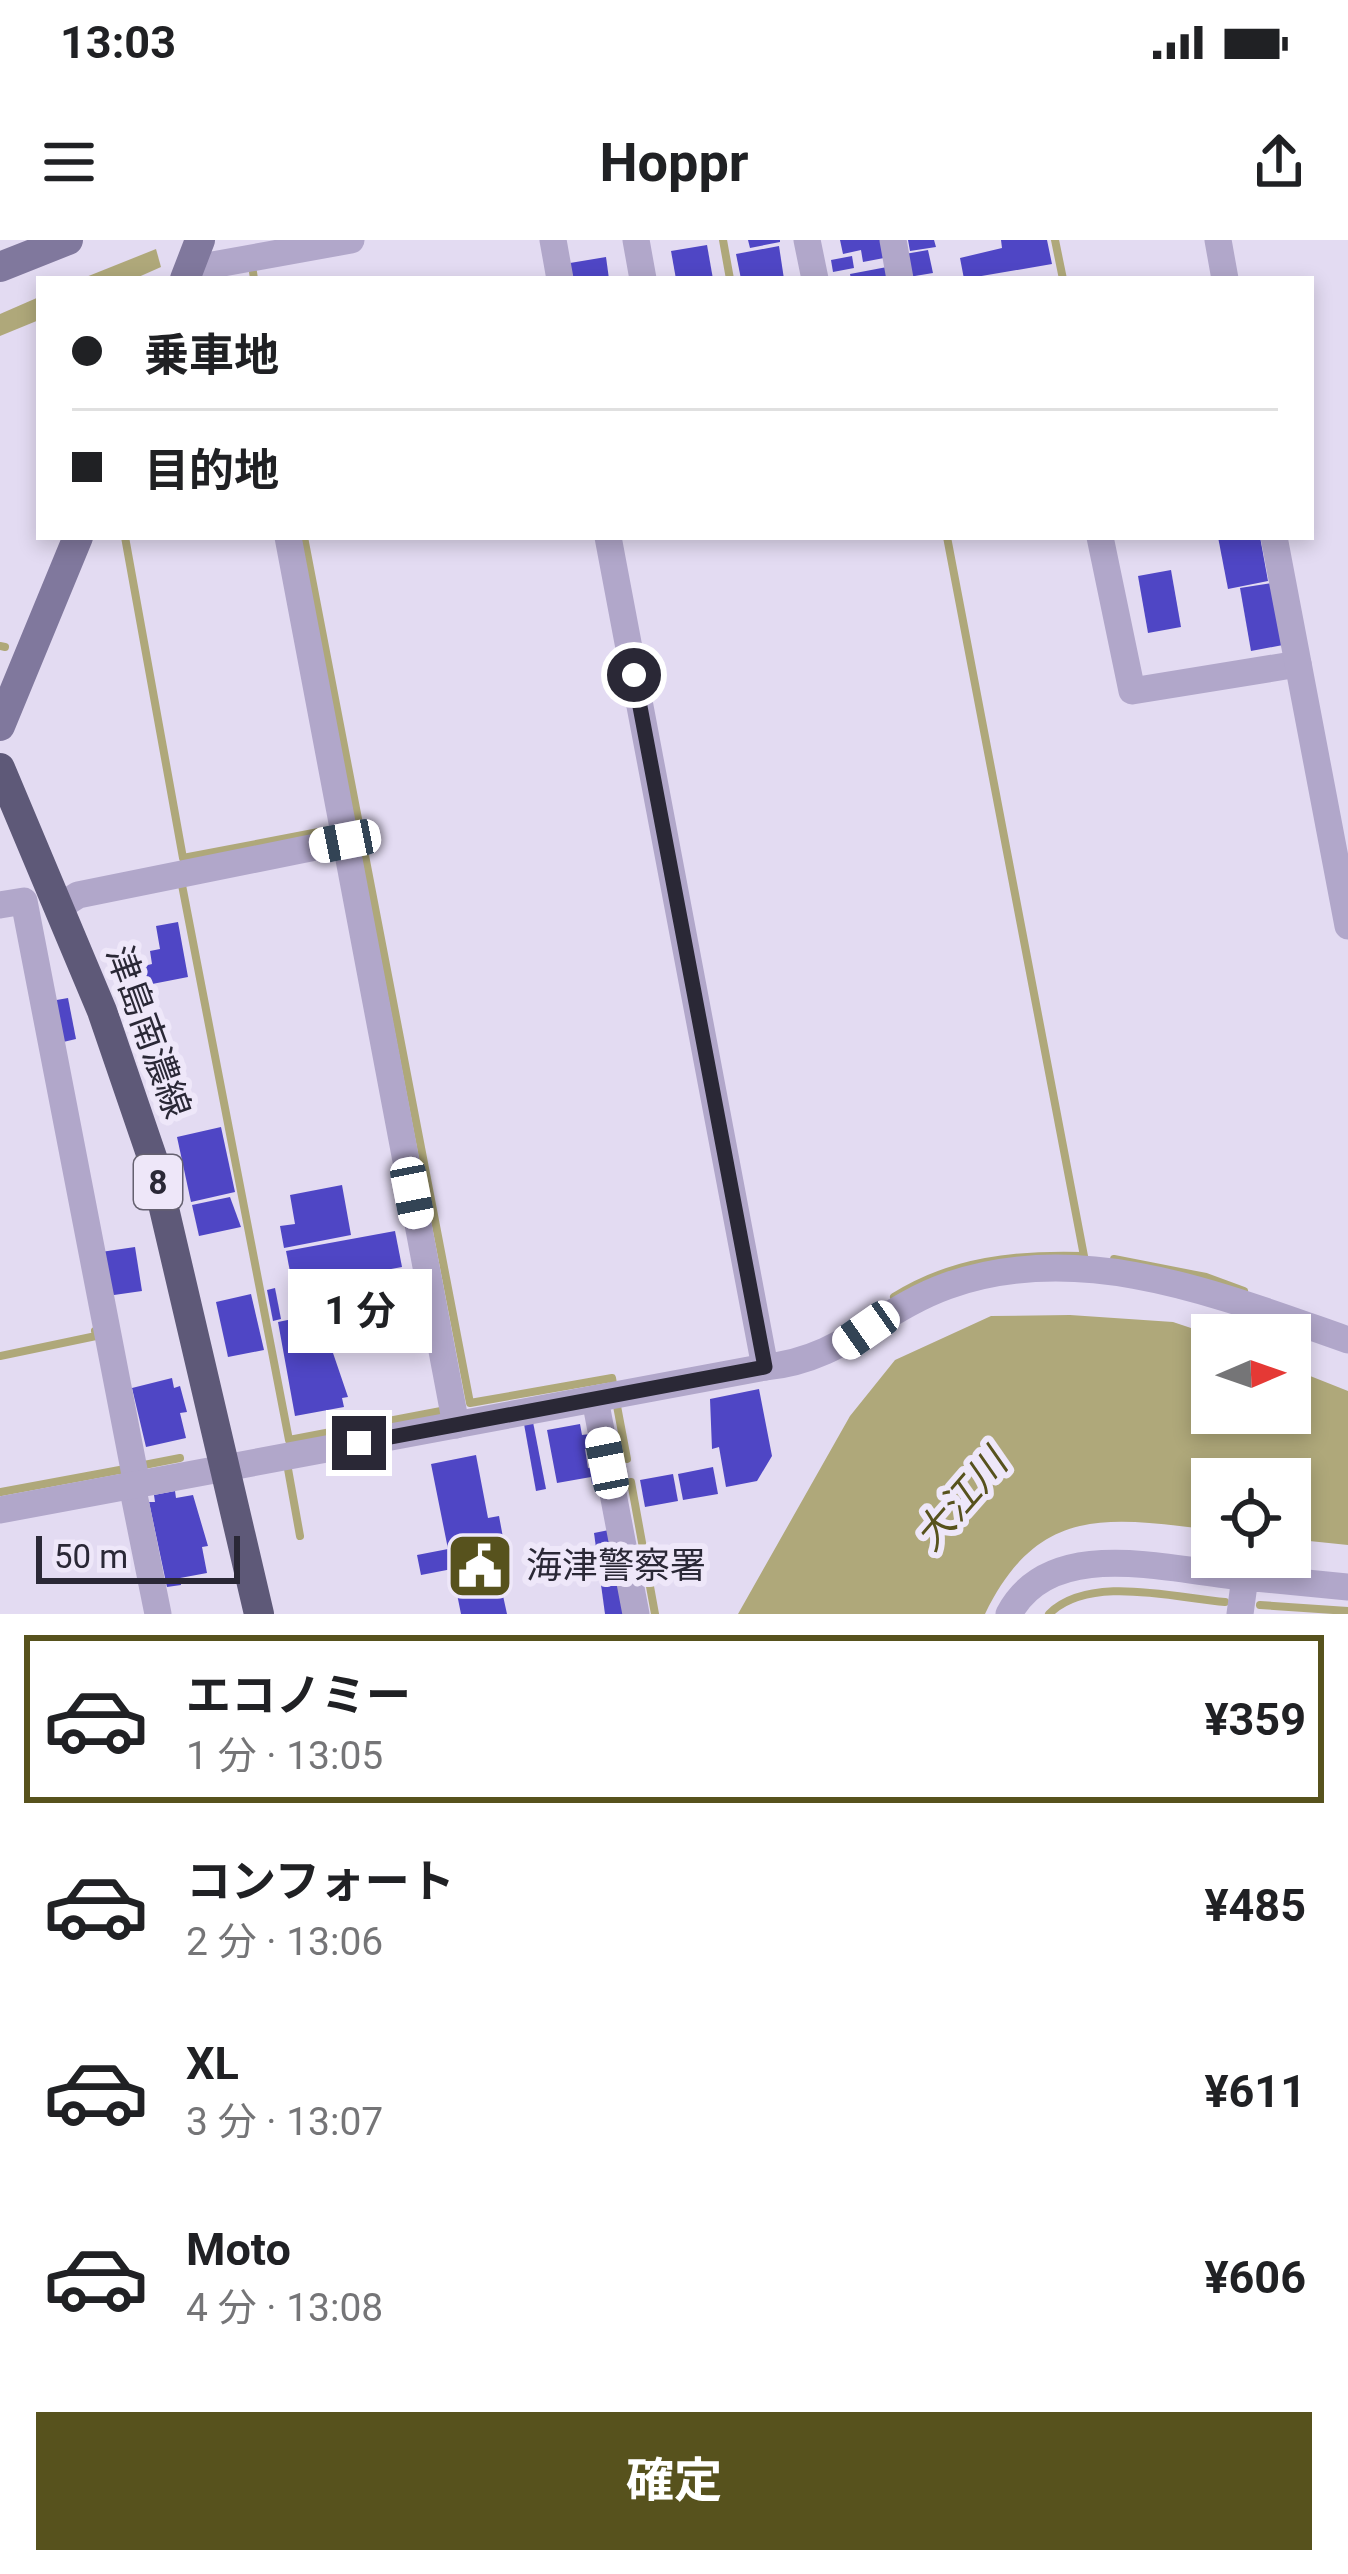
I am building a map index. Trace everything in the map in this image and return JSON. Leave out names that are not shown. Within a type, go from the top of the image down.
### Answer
[{"type":"main road","name":"津島南濃線","points":[[0,767],[102,1011],[152,1157],[259,1614]]},
{"type":"street","points":[[0,267],[68,240]]},
{"type":"street","points":[[192,262],[238,270],[351,240]]},
{"type":"street","points":[[553,240],[559,276]]},
{"type":"street","points":[[636,240],[642,276]]},
{"type":"street","points":[[807,240],[814,276]]},
{"type":"street","points":[[893,240],[899,276]]},
{"type":"street","points":[[1218,240],[1224,276]]},
{"type":"street","points":[[0,726],[77,540]]},
{"type":"street","points":[[289,540],[456,1425]]},
{"type":"street","points":[[609,540],[765,1367]]},
{"type":"street","points":[[1101,540],[1132,691],[1298,664]]},
{"type":"street","points":[[1275,540],[1348,926]]},
{"type":"street","points":[[59,908],[79,895],[345,841]]},
{"type":"street","points":[[0,905],[24,901],[158,1614]]},
{"type":"street","points":[[0,1510],[800,1364],[841,1348],[890,1312],[948,1286],[1016,1270],[1133,1275],[1215,1290],[1348,1340]]},
{"type":"street","points":[[595,1399],[636,1614]]},
{"type":"street","points":[[1009,1614],[1028,1586],[1066,1567],[1191,1574]]},
{"type":"street","points":[[1240,1614],[1244,1578]]},
{"type":"street","points":[[1254,1578],[1348,1587]]},
{"type":"water","points":[[156,249],[161,267],[141,276],[88,276]]},
{"type":"water","points":[[36,298],[36,321],[0,336],[0,314]]},
{"type":"water","name":"大江川","points":[[1070,1315],[1173,1322],[1191,1328],[1191,1434],[1311,1434],[1311,1376],[1348,1391],[1348,1545],[1311,1541],[1311,1458],[1191,1458],[1191,1528],[1108,1522],[1052,1536],[1028,1553],[985,1614],[738,1614],[850,1416],[895,1360],[991,1316]]},
{"type":"building","points":[[748,240],[780,240],[780,242],[750,248]]},
{"type":"building","points":[[840,240],[881,240],[884,258],[863,262],[861,250],[843,254]]},
{"type":"building","points":[[908,240],[934,240],[936,247],[910,251]]},
{"type":"building","points":[[1001,240],[1047,240],[1052,264],[963,276],[960,258],[1002,248]]},
{"type":"building","points":[[707,245],[712,276],[675,276],[671,251]]},
{"type":"building","points":[[779,246],[784,276],[740,276],[736,254]]},
{"type":"building","points":[[928,250],[933,273],[909,276],[905,254]]},
{"type":"building","points":[[852,256],[854,268],[833,272],[831,260]]},
{"type":"building","points":[[606,257],[609,276],[572,276],[570,263]]},
{"type":"building","points":[[887,267],[888,276],[850,276]]},
{"type":"building","points":[[1219,540],[1261,540],[1268,581],[1228,589]]},
{"type":"building","points":[[1171,570],[1181,627],[1148,633],[1138,576]]},
{"type":"building","points":[[1272,583],[1283,645],[1251,651],[1240,588]]},
{"type":"building","points":[[178,922],[188,977],[147,985],[144,966],[152,964],[150,951],[160,949],[156,926]]},
{"type":"building","points":[[68,998],[76,1039],[59,1043],[51,1001]]},
{"type":"building","points":[[221,1127],[235,1192],[191,1202],[177,1137]]},
{"type":"building","points":[[342,1185],[351,1235],[284,1248],[280,1226],[295,1224],[290,1195]]},
{"type":"building","points":[[230,1197],[241,1227],[199,1236],[192,1205]]},
{"type":"building","points":[[395,1231],[402,1267],[293,1287],[286,1251]]},
{"type":"building","points":[[135,1247],[142,1291],[107,1296],[101,1252]]},
{"type":"building","points":[[374,1284],[378,1300],[337,1308],[334,1291]]},
{"type":"building","points":[[275,1288],[281,1319],[273,1321],[267,1290]]},
{"type":"building","points":[[251,1294],[264,1350],[228,1357],[216,1302]]},
{"type":"building","points":[[326,1312],[327,1320],[333,1319],[339,1352],[333,1353],[348,1397],[342,1398],[344,1407],[295,1416],[278,1322]]},
{"type":"building","points":[[172,1378],[174,1388],[180,1386],[187,1412],[180,1413],[186,1438],[146,1447],[132,1388]]},
{"type":"building","points":[[759,1389],[772,1456],[757,1481],[726,1487],[719,1447],[712,1449],[710,1399]]},
{"type":"building","points":[[533,1422],[546,1489],[536,1491],[524,1424]]},
{"type":"building","points":[[580,1424],[582,1435],[590,1434],[593,1447],[585,1449],[588,1468],[599,1466],[602,1482],[592,1484],[591,1477],[557,1483],[547,1430]]},
{"type":"building","points":[[476,1455],[488,1518],[499,1516],[511,1580],[500,1582],[507,1614],[461,1614],[452,1569],[421,1575],[417,1555],[448,1549],[431,1464]]},
{"type":"building","points":[[713,1467],[718,1494],[683,1500],[678,1474]]},
{"type":"building","points":[[673,1474],[678,1501],[645,1507],[640,1480]]},
{"type":"building","points":[[175,1491],[176,1498],[193,1495],[208,1546],[202,1547],[207,1573],[180,1578],[181,1585],[167,1587],[149,1502],[155,1502],[154,1495]]},
{"type":"building","points":[[609,1530],[625,1614],[605,1614],[594,1533]]},
{"type":"waterway","points":[[723,240],[729,276]]},
{"type":"waterway","points":[[1055,240],[1062,276]]},
{"type":"waterway","points":[[253,272],[254,276]]},
{"type":"waterway","points":[[126,540],[183,858],[329,830]]},
{"type":"waterway","points":[[305,540],[470,1403],[612,1378],[613,1384]]},
{"type":"waterway","points":[[894,1297],[962,1267],[1034,1256],[1084,1256],[948,540]]},
{"type":"waterway","points":[[0,646],[5,647]]},
{"type":"waterway","points":[[182,885],[289,1440],[441,1411]]},
{"type":"waterway","points":[[1114,1259],[1206,1277],[1244,1291]]},
{"type":"waterway","points":[[0,1356],[96,1336],[95,1331]]},
{"type":"waterway","points":[[617,1406],[627,1459]]},
{"type":"waterway","points":[[144,1465],[180,1458]]},
{"type":"waterway","points":[[1,1492],[125,1469]]},
{"type":"waterway","points":[[288,1469],[300,1536]]},
{"type":"waterway","points":[[631,1482],[655,1614]]},
{"type":"waterway","points":[[1049,1614],[1066,1602],[1109,1592],[1225,1602]]},
{"type":"waterway","points":[[1260,1605],[1348,1611]]},
{"type":"place","name":"海津警察署","points":[[480,1566]]},
{"type":"route","points":[[359,1443],[765,1367],[634,675]]}]
